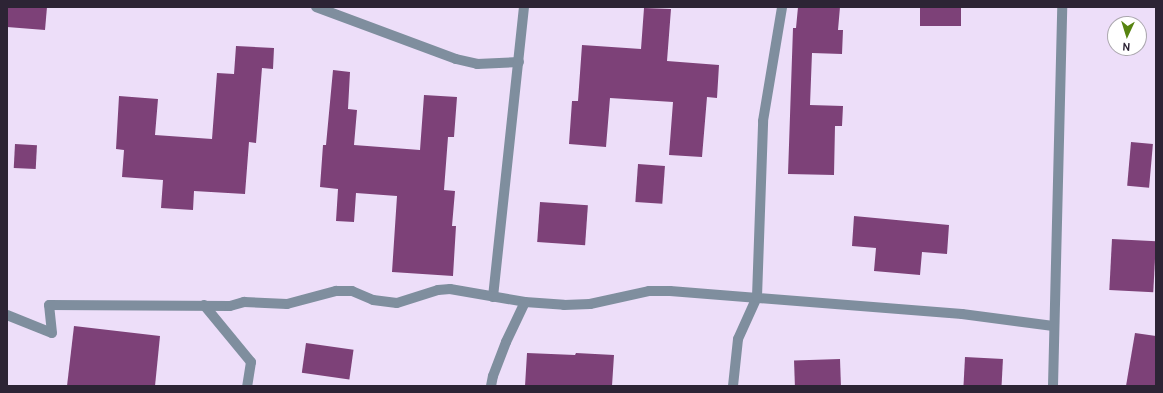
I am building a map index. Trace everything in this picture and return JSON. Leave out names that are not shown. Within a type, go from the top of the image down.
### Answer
[{"type":"street","points":[[316,7],[456,59],[477,64],[519,62]]},
{"type":"street","points":[[493,297],[524,7]]},
{"type":"street","points":[[734,386],[738,339],[757,298],[763,121],[782,7]]},
{"type":"street","points":[[1053,386],[1053,326],[1062,7]]},
{"type":"street","points":[[7,315],[52,333],[49,305],[230,306],[244,302],[287,304],[336,291],[352,291],[373,300],[385,303],[404,302],[438,290],[450,289],[525,302],[564,305],[590,304],[649,291],[962,314],[1053,326]]},
{"type":"street","points":[[491,386],[493,376],[506,342],[525,302]]},
{"type":"street","points":[[204,305],[251,362],[247,386]]},
{"type":"building","points":[[7,7],[47,7],[45,30],[7,27]]},
{"type":"building","points":[[798,7],[840,7],[838,30],[843,30],[842,54],[812,53],[810,105],[843,106],[842,126],[835,126],[834,175],[788,174],[793,28],[796,28]]},
{"type":"building","points":[[920,7],[961,7],[961,26],[920,26]]},
{"type":"building","points":[[644,8],[671,9],[667,61],[719,65],[717,98],[707,97],[702,157],[669,155],[673,102],[610,98],[606,147],[569,144],[572,101],[578,101],[582,45],[641,49]]},
{"type":"building","points":[[236,46],[274,48],[273,69],[262,68],[256,143],[249,142],[245,194],[194,191],[193,210],[161,208],[163,180],[122,177],[124,150],[116,149],[119,96],[158,99],[155,135],[212,139],[217,73],[234,74]]},
{"type":"building","points":[[333,70],[350,72],[348,109],[357,110],[354,145],[420,150],[424,95],[457,97],[454,137],[448,137],[444,190],[455,191],[452,226],[456,226],[453,276],[392,272],[397,196],[356,193],[354,222],[336,221],[338,189],[320,187],[323,145],[326,145]]},
{"type":"building","points":[[1131,142],[1153,144],[1149,188],[1127,186]]},
{"type":"building","points":[[15,144],[37,145],[36,169],[14,168]]},
{"type":"building","points":[[638,164],[665,166],[662,204],[635,202]]},
{"type":"building","points":[[540,202],[588,205],[585,245],[537,242]]},
{"type":"building","points":[[854,216],[949,225],[947,254],[922,252],[920,275],[874,271],[876,248],[852,246]]},
{"type":"building","points":[[1112,239],[1156,241],[1153,292],[1109,290]]},
{"type":"building","points":[[74,326],[160,336],[155,386],[67,386]]},
{"type":"building","points":[[1135,333],[1156,336],[1156,386],[1126,386]]},
{"type":"building","points":[[306,343],[354,350],[349,379],[302,373]]},
{"type":"building","points":[[527,353],[614,355],[612,386],[525,386]]},
{"type":"building","points":[[965,357],[1003,359],[1002,386],[963,386]]},
{"type":"building","points":[[840,359],[841,386],[795,386],[794,361]]}]
